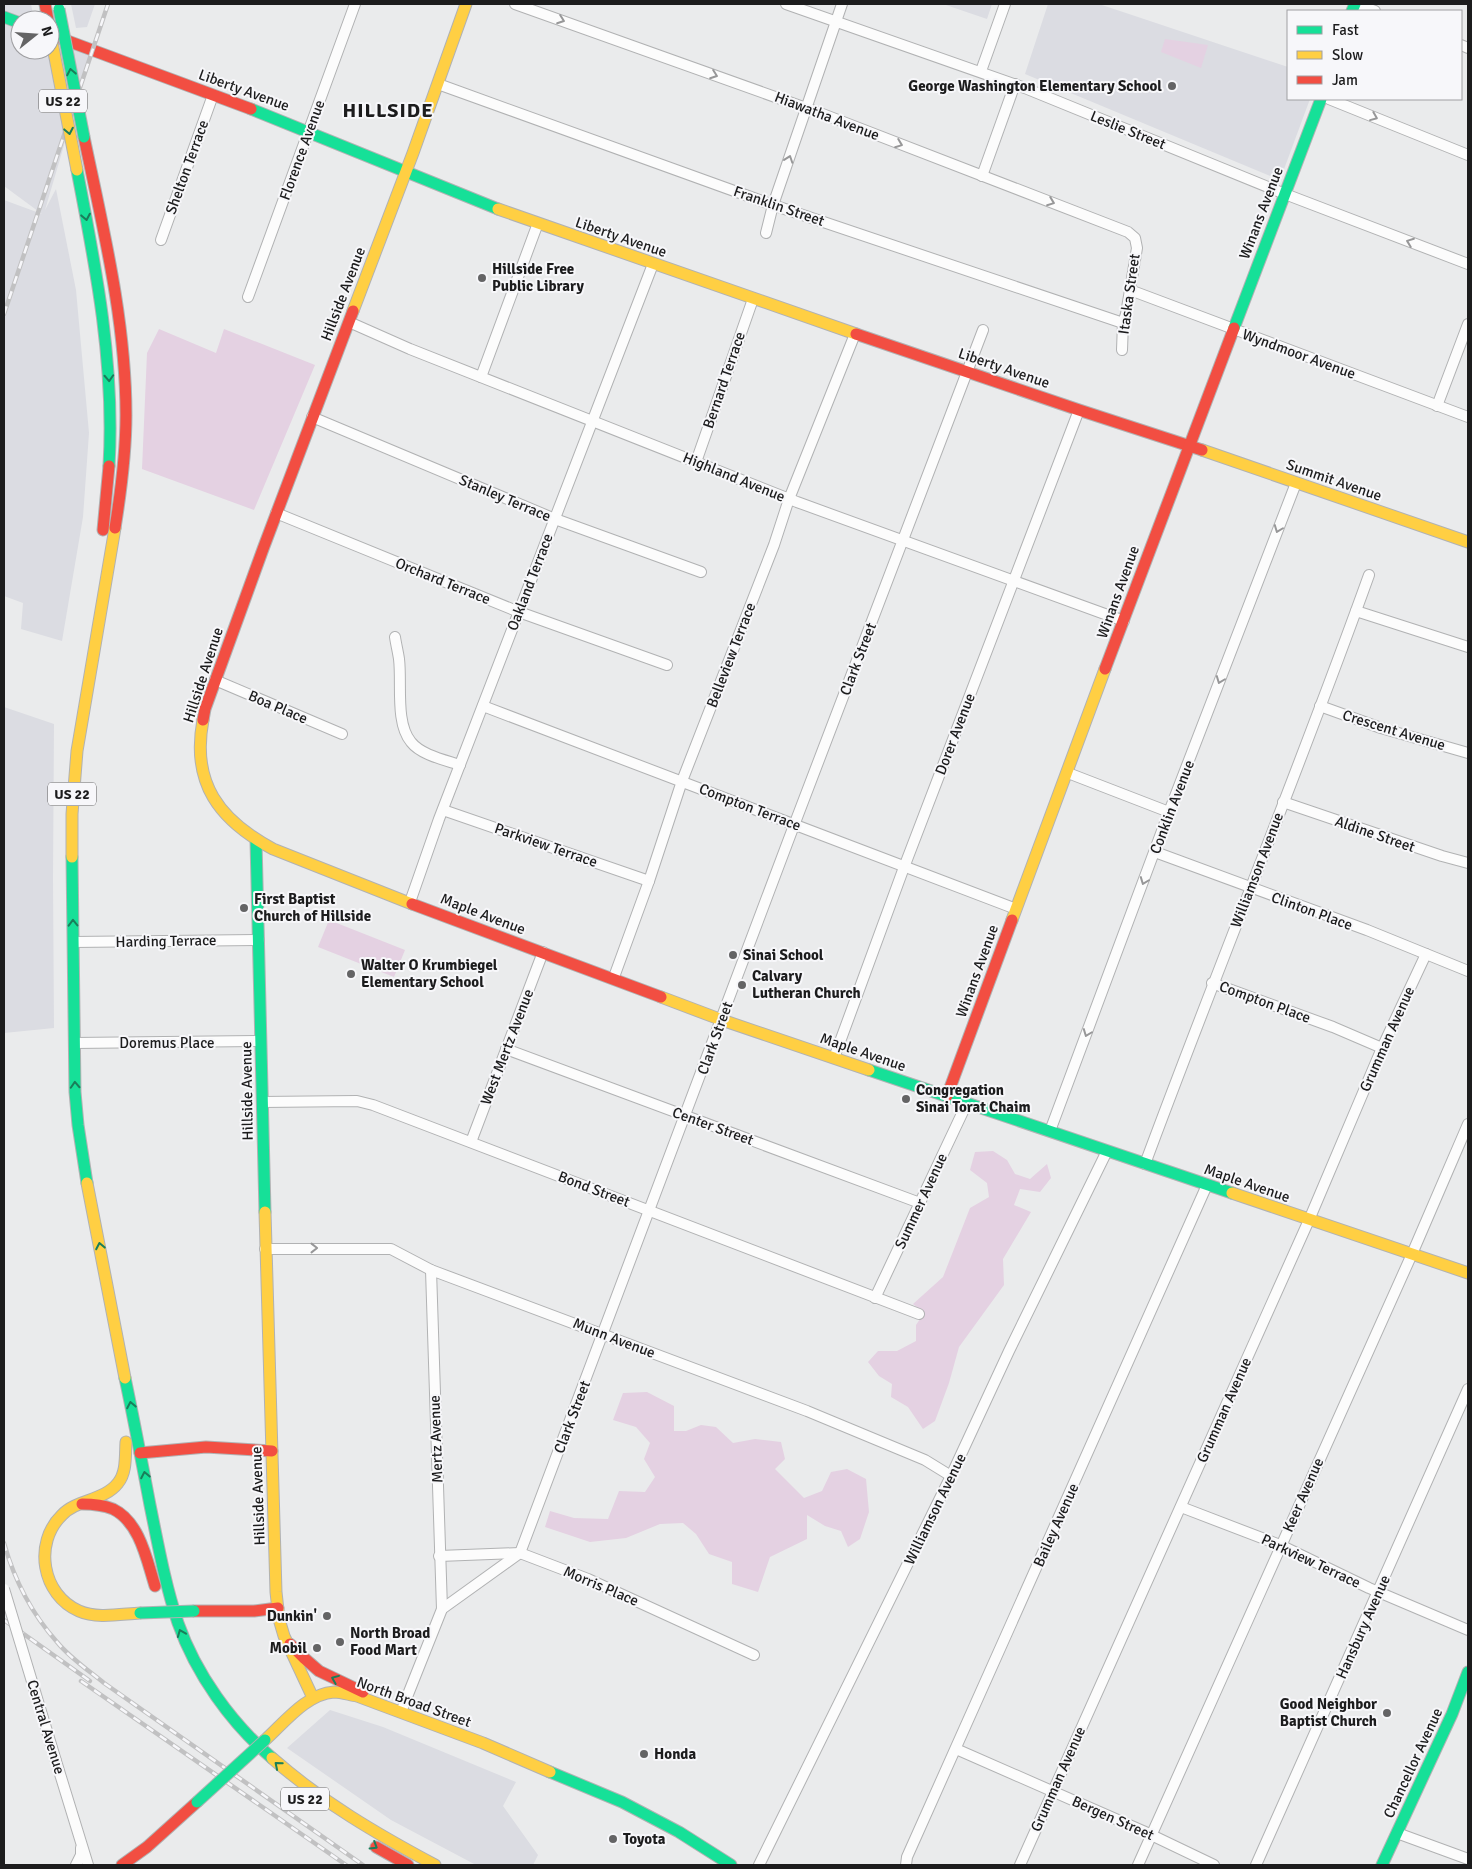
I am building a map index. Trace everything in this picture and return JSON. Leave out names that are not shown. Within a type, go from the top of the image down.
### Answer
[{"type":"main road","name":"Hillside Avenue","points":[[313,1698],[291,1655],[284,1636],[278,1608],[266,1248],[256,841],[221,809],[209,791],[203,774],[199,751],[199,736],[205,709],[215,680],[405,173],[466,4]]},
{"type":"main road","name":"US 22","points":[[58,6],[118,318],[124,366],[126,414],[123,462],[113,543],[75,767],[72,799],[74,1043],[76,1103],[82,1156],[140,1453],[172,1607],[188,1648],[203,1677],[220,1703],[250,1739],[289,1774],[373,1831],[435,1865]]},
{"type":"main road","name":"Liberty Avenue","points":[[60,37],[308,132],[480,203],[855,334],[1189,446]]},
{"type":"main road","name":"US 22","points":[[55,60],[104,318],[109,366],[109,471],[105,520],[83,646]]},
{"type":"main road","name":"Winans Avenue","points":[[947,1096],[1189,446],[1321,100]]},
{"type":"main road","name":"Summit Avenue","points":[[1189,446],[1468,542]]},
{"type":"main road","name":"Maple Avenue","points":[[256,841],[410,902],[722,1020],[1468,1273]]},
{"type":"main road","points":[[75,1180],[154,1586]]},
{"type":"main road","points":[[126,1442],[123,1472],[119,1481],[108,1490],[70,1508],[60,1515],[47,1536],[44,1547],[44,1565],[49,1582],[59,1597],[80,1611],[103,1615],[194,1611],[254,1611],[278,1608]]},
{"type":"main road","points":[[140,1453],[229,1447],[272,1451]]},
{"type":"main road","points":[[79,1504],[107,1505],[128,1519],[137,1535],[165,1622]]},
{"type":"main road","points":[[284,1636],[305,1660],[324,1674],[355,1687],[378,1702]]},
{"type":"main road","name":"Chancellor Avenue","points":[[1382,1865],[1452,1714],[1468,1672]]},
{"type":"main road","name":"North Broad Street","points":[[122,1865],[141,1852],[313,1698],[326,1693],[340,1692],[378,1702],[628,1804],[679,1832],[731,1865]]},
{"type":"main road","points":[[240,1745],[256,1761]]},
{"type":"main road","name":"US 22","points":[[300,1795],[345,1827]]},
{"type":"main road","points":[[366,1840],[408,1865]]},
{"type":"street","name":"Florence Avenue","points":[[248,297],[355,4]]},
{"type":"street","name":"Hiawatha Avenue","points":[[515,4],[806,108],[1128,232],[1135,238]]},
{"type":"street","name":"Leslie Street","points":[[786,4],[1015,84],[1284,194],[1468,264]]},
{"type":"street","points":[[766,233],[773,205],[842,4]]},
{"type":"street","points":[[981,72],[1005,4]]},
{"type":"street","points":[[1356,4],[1372,10]]},
{"type":"street","name":"Franklin Street","points":[[438,84],[773,205],[1123,323]]},
{"type":"street","points":[[982,176],[1015,84]]},
{"type":"street","name":"Shelton Terrace","points":[[161,240],[213,95]]},
{"type":"street","points":[[1331,100],[1468,155]]},
{"type":"street","points":[[480,377],[538,224]]},
{"type":"street","name":"Itaska Street","points":[[1122,350],[1123,323],[1137,248],[1135,238]]},
{"type":"street","name":"Oakland Terrace","points":[[410,902],[442,810],[653,264]]},
{"type":"street","name":"Wyndmoor Avenue","points":[[1130,290],[1468,417]]},
{"type":"street","name":"Bernard Terrace","points":[[696,462],[753,299]]},
{"type":"street","name":"Highland Avenue","points":[[349,322],[410,349],[789,499],[1124,621]]},
{"type":"street","points":[[1438,406],[1468,324]]},
{"type":"street","name":"Clark Street","points":[[520,1553],[686,1116],[794,824],[983,330]]},
{"type":"street","name":"Belleview Terrace","points":[[614,978],[682,781],[774,545],[789,499],[855,334]]},
{"type":"street","name":"Dorer Avenue","points":[[834,1058],[904,866],[1079,410]]},
{"type":"street","name":"Stanley Terrace","points":[[312,417],[555,519],[701,572]]},
{"type":"street","name":"Conklin Avenue","points":[[1050,1131],[1169,812],[1296,483]]},
{"type":"street","name":"Orchard Terrace","points":[[276,513],[519,612],[667,665]]},
{"type":"street","name":"Williamson Avenue","points":[[1144,1164],[1369,575]]},
{"type":"street","points":[[1356,611],[1468,647]]},
{"type":"street","points":[[395,637],[399,660],[402,722],[406,734],[412,743],[422,751],[460,765]]},
{"type":"street","name":"Boa Place","points":[[215,680],[342,734]]},
{"type":"street","name":"Compton Terrace","points":[[483,706],[1016,909]]},
{"type":"street","name":"Crescent Avenue","points":[[1320,706],[1380,728],[1468,753]]},
{"type":"street","points":[[1068,773],[1169,812]]},
{"type":"street","name":"Aldine Street","points":[[1282,802],[1468,863]]},
{"type":"street","name":"Parkview Terrace","points":[[442,810],[649,881]]},
{"type":"street","name":"Clinton Place","points":[[1155,852],[1468,971]]},
{"type":"street","name":"Harding Terrace","points":[[73,942],[259,940]]},
{"type":"street","name":"West Mertz Avenue","points":[[471,1142],[543,952]]},
{"type":"street","name":"Grumman Avenue","points":[[1020,1865],[1309,1220],[1382,1048],[1426,954]]},
{"type":"street","name":"Compton Place","points":[[1212,983],[1382,1048]]},
{"type":"street","name":"Doremus Place","points":[[74,1043],[261,1042]]},
{"type":"street","name":"Center Street","points":[[506,1049],[920,1203]]},
{"type":"street","name":"Bond Street","points":[[262,1102],[362,1102],[920,1314]]},
{"type":"street","name":"Summer Avenue","points":[[876,1298],[968,1103]]},
{"type":"street","name":"Keer Avenue","points":[[1138,1865],[1412,1254],[1468,1124]]},
{"type":"street","name":"Williamson Avenue","points":[[758,1865],[951,1476],[1009,1351],[1107,1151]]},
{"type":"street","name":"Bailey Avenue","points":[[906,1865],[907,1857],[1206,1185]]},
{"type":"street","name":"Munn Avenue","points":[[266,1248],[391,1249],[431,1270],[604,1334],[861,1434],[925,1460],[951,1476]]},
{"type":"street","name":"Mertz Avenue","points":[[431,1270],[442,1609]]},
{"type":"street","name":"Hansbury Avenue","points":[[1256,1865],[1468,1389]]},
{"type":"street","name":"Parkview Terrace","points":[[1181,1507],[1280,1546],[1379,1592],[1468,1630]]},
{"type":"street","points":[[402,1712],[442,1609],[520,1553]]},
{"type":"street","name":"Morris Place","points":[[439,1556],[520,1553],[588,1579],[754,1655]]},
{"type":"street","name":"Central Avenue","points":[[4,1589],[88,1865]]},
{"type":"street","name":"Bergen Street","points":[[956,1749],[1151,1835],[1214,1865]]},
{"type":"street","points":[[1397,1833],[1468,1859]]},
{"type":"street","points":[[76,1865],[81,1855],[81,1842]]},
{"type":"shaded area","points":[[4,4],[31,4],[32,10],[10,10],[10,60],[60,60],[60,50],[92,50],[45,210],[56,189],[76,290],[89,433],[83,517],[62,641],[21,629],[23,603],[4,596],[4,200],[42,214],[4,186]]},
{"type":"shaded area","points":[[71,4],[95,4],[87,27],[76,28]]},
{"type":"shaded area","points":[[943,4],[992,4],[987,19]]},
{"type":"shaded area","name":"George Washington Elementary School","points":[[1048,4],[1099,4],[1287,67],[1287,100],[1310,100],[1280,180],[1025,74]]},
{"type":"shaded area","points":[[1165,39],[1208,45],[1201,68],[1161,52]]},
{"type":"shaded area","points":[[159,329],[216,353],[224,329],[315,365],[254,510],[142,469],[147,353]]},
{"type":"shaded area","points":[[4,707],[54,724],[54,1028],[4,1033]]},
{"type":"shaded area","points":[[329,920],[405,950],[394,977],[318,947]]},
{"type":"shaded area","points":[[993,1151],[1007,1160],[1015,1174],[1030,1179],[1047,1164],[1051,1178],[1040,1192],[1020,1189],[1014,1205],[1031,1212],[1003,1259],[1004,1285],[959,1347],[949,1383],[935,1421],[923,1429],[908,1407],[891,1397],[892,1384],[879,1376],[868,1362],[878,1351],[897,1351],[916,1341],[916,1325],[924,1313],[913,1304],[943,1277],[970,1208],[989,1197],[987,1183],[970,1170],[975,1152]]},
{"type":"shaded area","points":[[647,1392],[674,1406],[674,1431],[686,1431],[701,1425],[716,1427],[733,1443],[755,1439],[781,1442],[785,1459],[775,1469],[804,1498],[822,1491],[831,1472],[847,1469],[866,1479],[869,1512],[860,1539],[848,1547],[841,1531],[825,1526],[807,1515],[807,1539],[770,1557],[758,1592],[732,1584],[732,1562],[709,1554],[696,1534],[683,1523],[660,1524],[626,1538],[590,1542],[545,1527],[550,1511],[574,1518],[608,1519],[619,1491],[645,1492],[655,1477],[644,1459],[650,1443],[636,1427],[613,1420],[623,1393]]},
{"type":"shaded area","points":[[330,1710],[383,1727],[516,1782],[503,1806],[538,1855],[533,1865],[476,1865],[391,1820],[287,1748]]},
{"type":"railway","points":[[4,314],[108,4]]},
{"type":"railway","points":[[4,1543],[13,1570],[32,1608],[48,1631],[73,1659],[104,1683],[363,1865]]},
{"type":"railway","points":[[4,1620],[90,1681]]},
{"type":"railway","points":[[81,1681],[346,1865]]},
{"type":"traffic: fast","points":[[1352,10],[1355,4]]},
{"type":"traffic: fast","points":[[59,9],[84,137]]},
{"type":"traffic: fast","points":[[4,17],[10,19]]},
{"type":"traffic: fast","points":[[1234,328],[1321,100]]},
{"type":"traffic: fast","points":[[251,109],[498,209]]},
{"type":"traffic: fast","points":[[77,170],[91,243],[107,354],[110,428],[109,466]]},
{"type":"traffic: fast","points":[[256,841],[265,1212]]},
{"type":"traffic: fast","points":[[72,857],[75,1092],[87,1183]]},
{"type":"traffic: fast","points":[[869,1070],[1232,1193]]},
{"type":"traffic: fast","points":[[125,1378],[162,1564],[178,1623],[195,1661],[216,1696],[243,1729],[272,1758]]},
{"type":"traffic: fast","points":[[140,1613],[194,1611]]},
{"type":"traffic: fast","points":[[1382,1865],[1452,1714],[1468,1672]]},
{"type":"traffic: fast","points":[[197,1802],[265,1740]]},
{"type":"traffic: fast","points":[[550,1772],[622,1802],[679,1832],[731,1865]]},
{"type":"traffic: slow","points":[[353,311],[413,153],[466,4]]},
{"type":"traffic: slow","points":[[55,60],[77,170]]},
{"type":"traffic: slow","points":[[498,209],[856,334]]},
{"type":"traffic: slow","points":[[1202,450],[1468,542]]},
{"type":"traffic: slow","points":[[72,857],[72,814],[77,751],[115,528]]},
{"type":"traffic: slow","points":[[1012,920],[1105,669]]},
{"type":"traffic: slow","points":[[203,720],[200,742],[201,763],[206,781],[213,797],[224,812],[238,825],[254,838],[273,849],[412,904]]},
{"type":"traffic: slow","points":[[661,997],[722,1020],[869,1070]]},
{"type":"traffic: slow","points":[[87,1183],[125,1378]]},
{"type":"traffic: slow","points":[[1232,1193],[1468,1273]]},
{"type":"traffic: slow","points":[[265,1212],[276,1592],[279,1619],[284,1636],[313,1698]]},
{"type":"traffic: slow","points":[[126,1442],[124,1469],[118,1483],[98,1497],[68,1510],[53,1527],[47,1540],[45,1553],[46,1568],[50,1581],[57,1593],[66,1603],[79,1611],[93,1615],[140,1613]]},
{"type":"traffic: slow","points":[[265,1740],[305,1703],[324,1694],[337,1692],[357,1696],[483,1743],[550,1772]]},
{"type":"traffic: slow","points":[[272,1758],[330,1803],[435,1865]]},
{"type":"traffic: jam","points":[[45,4],[46,10]]},
{"type":"traffic: jam","points":[[60,38],[251,109]]},
{"type":"traffic: jam","points":[[84,137],[106,240],[118,310],[125,380],[125,443],[115,528]]},
{"type":"traffic: jam","points":[[203,720],[205,709],[263,549],[353,311]]},
{"type":"traffic: jam","points":[[1105,669],[1234,328]]},
{"type":"traffic: jam","points":[[856,334],[1202,450]]},
{"type":"traffic: jam","points":[[103,530],[109,466]]},
{"type":"traffic: jam","points":[[412,904],[661,997]]},
{"type":"traffic: jam","points":[[947,1096],[1012,920]]},
{"type":"traffic: jam","points":[[140,1453],[206,1447],[272,1451]]},
{"type":"traffic: jam","points":[[82,1504],[98,1505],[113,1509],[130,1523],[141,1543],[155,1586]]},
{"type":"traffic: jam","points":[[194,1611],[254,1611],[278,1608]]},
{"type":"traffic: jam","points":[[290,1644],[319,1671],[363,1692]]},
{"type":"traffic: jam","points":[[122,1865],[147,1847],[197,1802]]},
{"type":"traffic: jam","points":[[376,1847],[408,1865]]},
{"type":"place","name":"George Washington Elementary School","points":[[1172,86]]},
{"type":"place","name":"Hillside Free Public Library","points":[[482,278]]},
{"type":"place","name":"First Baptist Church of Hillside","points":[[244,908]]},
{"type":"place","name":"Sinai School","points":[[733,955]]},
{"type":"place","name":"Walter O Krumbiegel Elementary School","points":[[351,974]]},
{"type":"place","name":"Calvary Lutheran Church","points":[[742,985]]},
{"type":"place","name":"Congregation Sinai Torat Chaim","points":[[906,1099]]},
{"type":"place","name":"Dunkin'","points":[[327,1616]]},
{"type":"place","name":"North Broad Food Mart","points":[[340,1642]]},
{"type":"place","name":"Mobil","points":[[317,1648]]},
{"type":"place","name":"Good Neighbor Baptist Church","points":[[1387,1713]]},
{"type":"place","name":"Honda","points":[[644,1754]]},
{"type":"place","name":"Toyota","points":[[613,1839]]},
{"type":"district","name":"HILLSIDE","points":[[388,110]]}]
